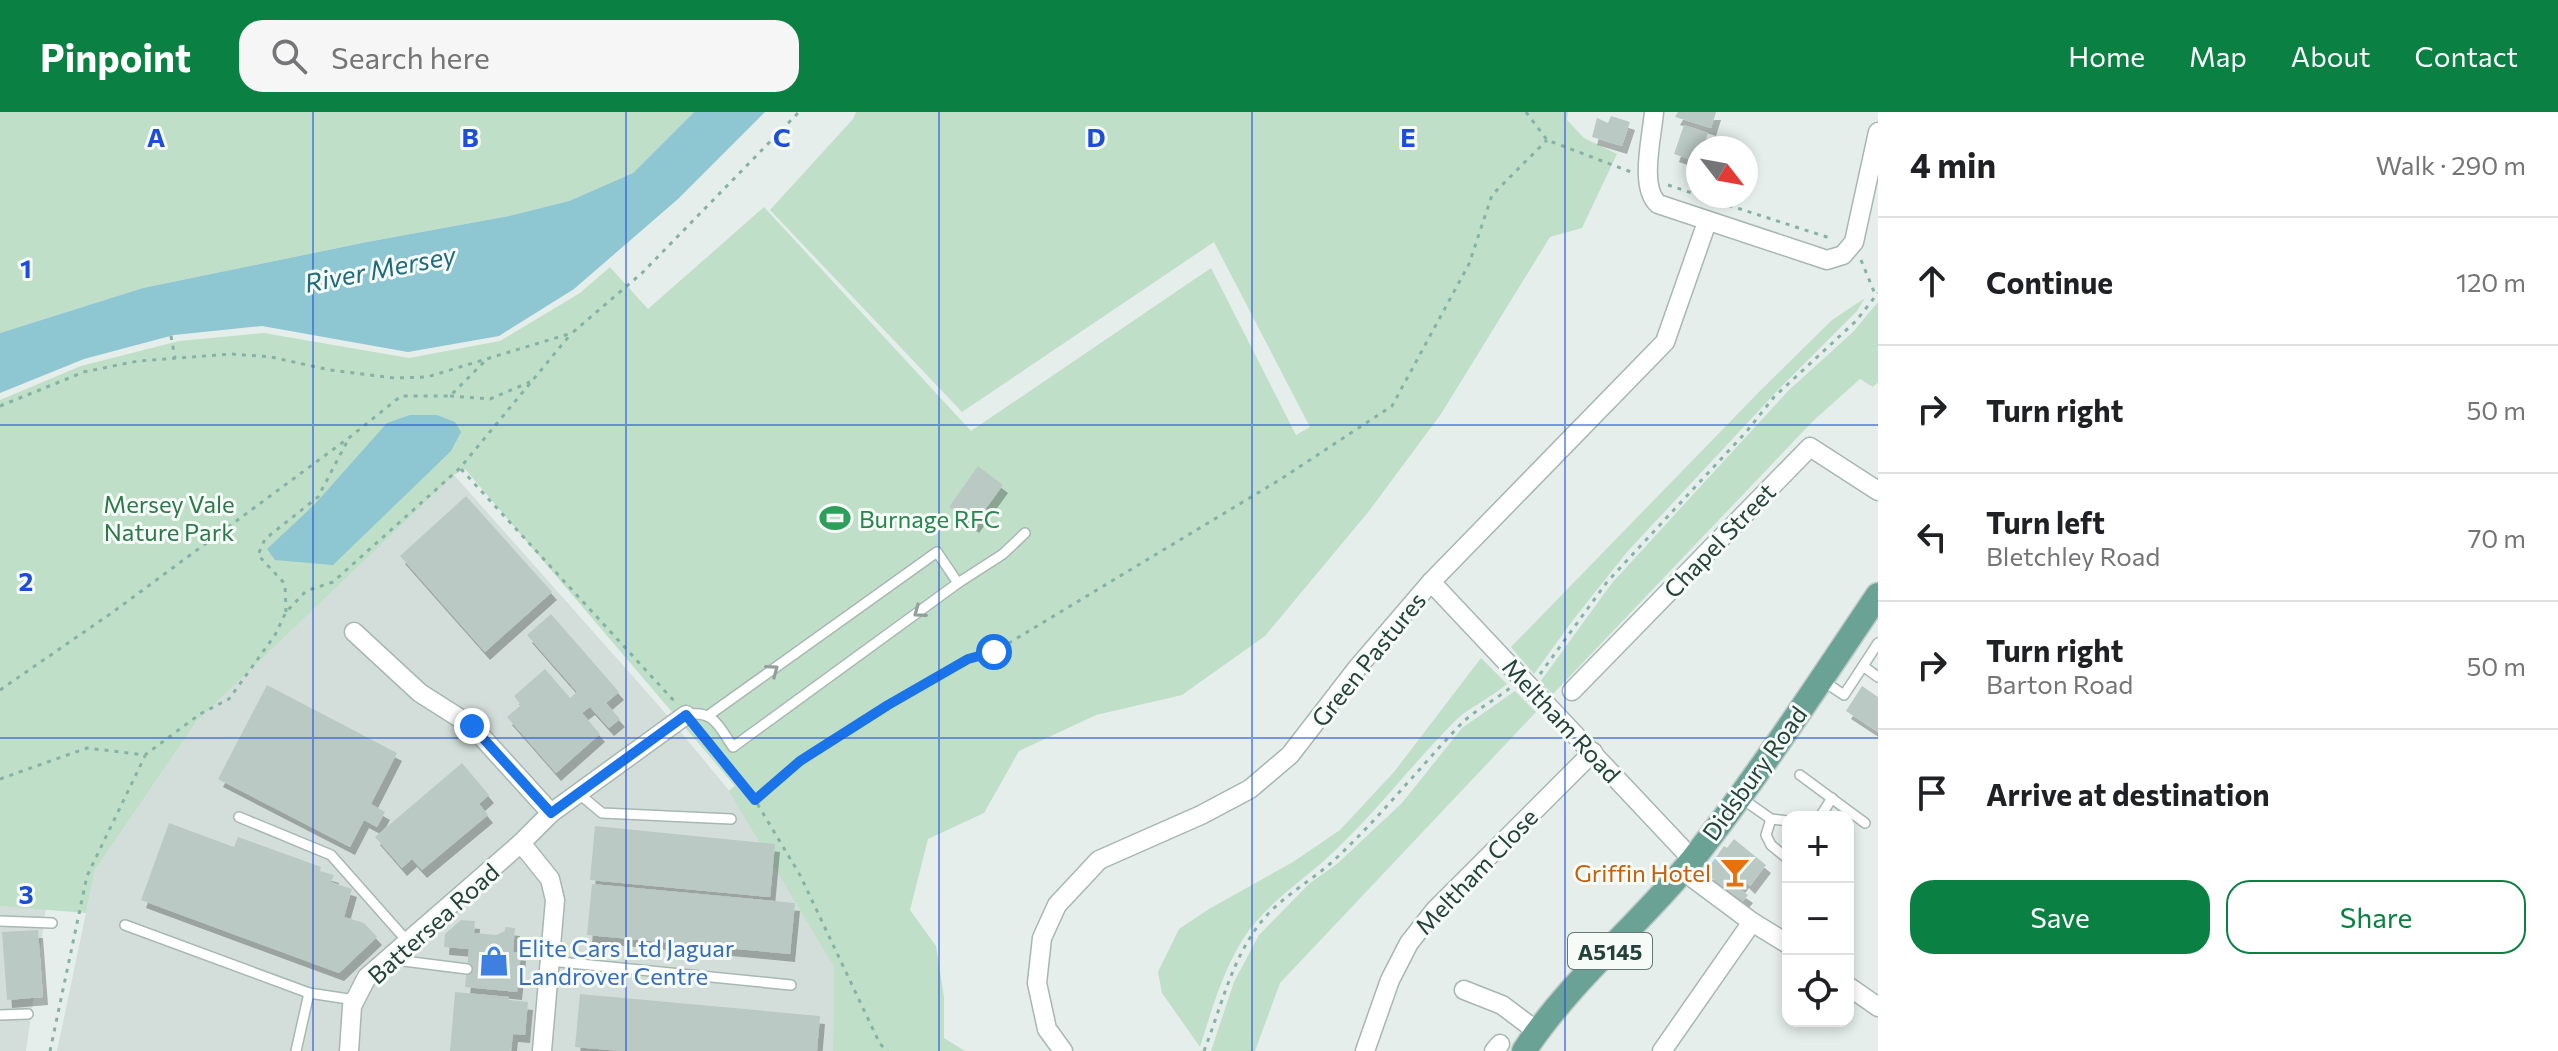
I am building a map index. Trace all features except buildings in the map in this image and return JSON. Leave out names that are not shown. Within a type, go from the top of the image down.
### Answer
[{"type":"main road","name":"Didsbury Road","points":[[1529,1046],[1687,865],[1867,620],[1878,595]]},
{"type":"street","points":[[1654,112],[1648,178],[1649,193],[1658,204],[1827,260],[1843,255],[1854,242],[1878,132]]},
{"type":"street","name":"Green Pastures","points":[[1063,1051],[1047,1029],[1037,983],[1042,938],[1057,905],[1099,860],[1201,815],[1250,789],[1290,755],[1358,667],[1431,582],[1665,342],[1707,222]]},
{"type":"street","name":"Chapel Street","points":[[1572,691],[1810,447],[1878,491]]},
{"type":"street","name":"Meltham Road","points":[[1431,582],[1593,752],[1687,865],[1752,922],[1782,940]]},
{"type":"street","points":[[354,632],[420,693],[472,726],[551,813]]},
{"type":"street","name":"Battersea Road","points":[[349,1051],[352,1006],[367,977],[521,843],[551,813],[686,715]]},
{"type":"street","name":"Meltham Close","points":[[1365,1051],[1390,980],[1409,943],[1445,900],[1593,752]]},
{"type":"street","points":[[521,843],[550,879],[555,900],[542,1051]]},
{"type":"street","points":[[1662,1051],[1752,922]]},
{"type":"street","points":[[1464,990],[1502,1005],[1529,1046]]},
{"type":"street","points":[[1854,990],[1878,1007]]},
{"type":"lane","points":[[686,715],[709,715],[733,747],[958,583],[1003,554],[1025,533]]},
{"type":"lane","points":[[709,715],[937,552],[958,583]]},
{"type":"lane","points":[[1820,680],[1844,695],[1878,643]]},
{"type":"lane","points":[[1863,666],[1878,677]]},
{"type":"lane","points":[[1800,775],[1865,823]]},
{"type":"lane","points":[[578,793],[602,813],[731,819]]},
{"type":"lane","points":[[1738,796],[1771,819],[1782,820]]},
{"type":"lane","points":[[1824,811],[1832,798]]},
{"type":"lane","points":[[239,817],[331,855],[408,942]]},
{"type":"lane","points":[[1771,819],[1766,835],[1771,845],[1782,854]]},
{"type":"lane","points":[[0,921],[52,923]]},
{"type":"lane","points":[[125,925],[309,993],[355,1000]]},
{"type":"lane","points":[[388,959],[467,969]]},
{"type":"lane","points":[[550,961],[791,985]]},
{"type":"lane","points":[[296,1051],[309,993]]},
{"type":"lane","points":[[0,1015],[28,1014]]},
{"type":"path","points":[[50,1051],[87,876],[145,755],[200,714],[229,699],[275,635],[286,612],[306,591],[333,582],[460,468],[572,333],[653,263],[799,112]]},
{"type":"path","points":[[1526,112],[1547,140],[1686,191]]},
{"type":"path","points":[[755,800],[800,761],[888,705],[968,659],[994,652],[1281,479],[1392,406],[1469,264],[1492,195],[1547,140]]},
{"type":"path","points":[[1204,1051],[1226,987],[1245,946],[1261,922],[1297,887],[1330,863],[1385,810],[1464,721],[1526,682],[1607,582],[1747,431],[1774,397],[1856,321],[1877,294],[1854,242],[1842,242],[1736,208]]},
{"type":"path","points":[[0,406],[84,372],[138,361],[231,354],[271,357],[330,370],[395,378],[427,377],[572,333]]},
{"type":"path","points":[[171,336],[175,358]]},
{"type":"path","points":[[450,396],[486,360]]},
{"type":"path","points":[[0,690],[113,612],[401,396],[490,399],[532,381]]},
{"type":"path","points":[[286,612],[285,584],[258,555],[265,539],[318,497],[350,437]]},
{"type":"path","points":[[460,468],[686,715],[755,800],[800,875],[880,1044],[888,1051]]},
{"type":"path","points":[[0,779],[87,748],[145,755]]},
{"type":"shaded area","points":[[454,475],[660,707],[775,846],[834,967],[833,1051],[57,1051],[95,870],[197,721]]},
{"type":"shaded area","points":[[0,906],[46,908],[26,1051],[0,1051]]},
{"type":"green space","points":[[0,112],[694,112],[633,173],[569,201],[509,216],[143,288],[0,333]]},
{"type":"green space","name":"Mersey Vale Nature Park","points":[[856,112],[1568,112],[1567,120],[1584,138],[1617,154],[1582,228],[1550,237],[1441,414],[1369,511],[1265,636],[1182,695],[1096,715],[1019,751],[984,813],[928,839],[910,910],[936,946],[944,997],[944,1038],[965,1051],[833,1051],[834,967],[729,791],[735,786],[465,469],[454,475],[197,721],[95,870],[86,913],[0,906],[0,400],[81,366],[179,341],[264,333],[409,358],[500,341],[580,293],[610,267],[648,309],[764,207],[971,431],[1211,268],[1296,435],[1310,427],[1214,242],[962,412],[770,210]]},
{"type":"green space","points":[[1865,298],[1857,311],[1779,389],[1627,552],[1534,674],[1511,647],[1832,320]]},
{"type":"green space","points":[[1878,302],[1878,382],[1873,387],[1860,379],[1813,421],[1553,694],[1540,682],[1612,583],[1788,391],[1853,332]]},
{"type":"green space","points":[[1481,658],[1507,684],[1457,719],[1344,842],[1272,905],[1252,927],[1223,978],[1200,1047],[1162,993],[1158,972],[1179,929],[1293,862],[1340,830],[1394,772]]},
{"type":"green space","points":[[1515,691],[1536,712],[1280,983],[1255,1051],[1211,1051],[1234,982],[1259,935],[1310,883],[1337,864],[1402,803],[1462,728]]},
{"type":"water","name":"River Mersey","points":[[694,112],[765,112],[678,199],[574,289],[499,336],[408,352],[262,326],[174,335],[84,359],[0,393],[0,333],[143,288],[509,216],[569,201],[633,173]]},
{"type":"water","points":[[410,415],[437,415],[455,422],[461,432],[451,451],[333,565],[275,560],[267,549],[315,504],[387,423]]},
{"type":"place","name":"Burnage RFC","points":[[835,518]]},
{"type":"place","name":"Griffin Hotel","points":[[1735,872]]},
{"type":"place","name":"Elite Cars Ltd Jaguar Landrover Centre","points":[[494,961]]},
{"type":"route","points":[[472,726],[551,813],[686,715],[755,800],[800,761],[888,705],[968,659],[994,652]]}]
